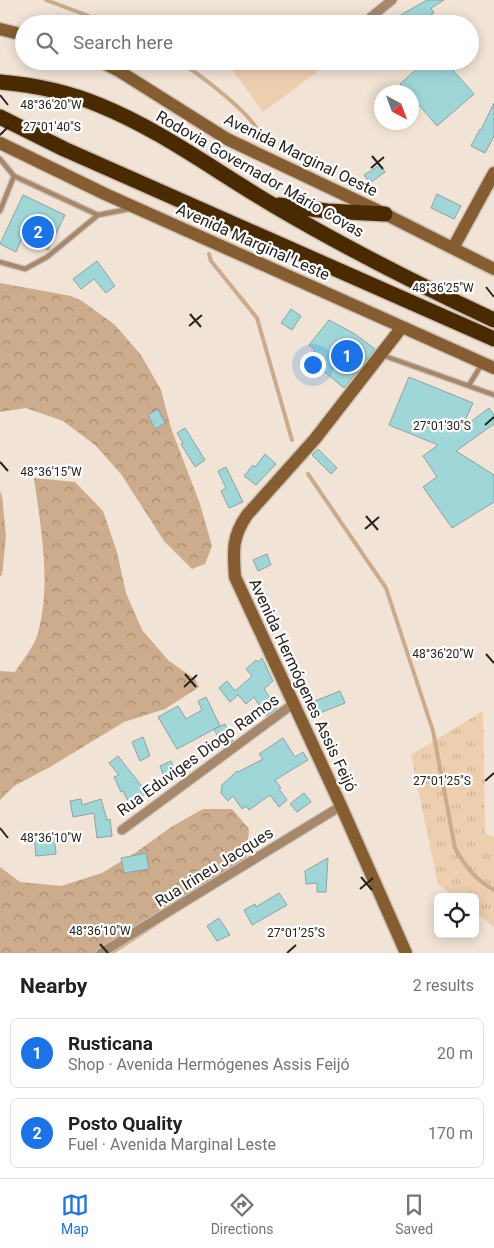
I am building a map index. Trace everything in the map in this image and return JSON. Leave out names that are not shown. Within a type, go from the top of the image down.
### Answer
[{"type":"highway","name":"Rodovia Governador Mário Covas","points":[[0,82],[47,89],[98,104],[129,118],[170,141],[273,205],[421,284],[494,320]]},
{"type":"highway","points":[[0,117],[64,149],[494,339]]},
{"type":"highway","points":[[273,205],[327,211],[385,214]]},
{"type":"main road","points":[[0,29],[15,33]]},
{"type":"main road","name":"Avenida Marginal Oeste","points":[[117,70],[227,139],[385,214],[494,269]]},
{"type":"main road","name":"Avenida Marginal Leste","points":[[0,143],[135,207],[488,366]]},
{"type":"main road","points":[[453,248],[494,173]]},
{"type":"main road","name":"Avenida Hermógenes Assis Feijó","points":[[402,326],[315,439],[247,515],[238,528],[233,543],[235,577],[341,806],[406,953]]},
{"type":"street","points":[[373,15],[392,0]]},
{"type":"street","name":"Rua Eduviges Diogo Ramos","points":[[122,830],[293,704]]},
{"type":"street","name":"Rua Irineu Jacques","points":[[102,953],[341,806]]},
{"type":"lane","points":[[0,159],[14,176],[98,215]]},
{"type":"lane","points":[[0,212],[14,176]]},
{"type":"lane","points":[[0,262],[25,269],[47,257],[98,215],[135,207]]},
{"type":"lane","points":[[381,355],[494,395]]},
{"type":"lane","points":[[469,385],[488,366]]},
{"type":"green space","points":[[232,70],[320,70],[263,112]]},
{"type":"green space","points":[[0,283],[71,296],[82,301],[115,325],[141,355],[161,390],[171,428],[200,504],[212,546],[205,564],[192,569],[164,541],[121,474],[95,445],[63,421],[26,408],[0,412]]},
{"type":"green space","points":[[34,478],[75,482],[103,511],[117,552],[126,593],[142,630],[169,661],[195,679],[199,687],[165,709],[124,722],[50,767],[14,786],[0,800],[0,671],[15,672],[30,650],[37,636],[44,597],[44,557]]},
{"type":"green space","points":[[0,491],[6,536],[2,575],[0,576]]},
{"type":"green space","points":[[483,711],[485,833],[494,837],[494,927],[479,915],[479,893],[450,893],[438,884],[411,755]]},
{"type":"green space","points":[[203,809],[232,809],[249,829],[246,863],[216,887],[115,953],[0,953],[0,867],[20,882],[61,886],[102,873],[138,851],[171,827]]},
{"type":"building","points":[[427,0],[444,0],[431,8],[434,13],[431,15],[401,15]]},
{"type":"building","points":[[416,70],[453,70],[474,94],[437,126],[419,105],[419,85],[401,85]]},
{"type":"building","points":[[494,103],[494,136],[485,153],[471,146]]},
{"type":"building","points":[[380,165],[385,172],[370,183],[364,175]]},
{"type":"building","points":[[437,194],[461,206],[454,219],[431,208]]},
{"type":"building","points":[[23,195],[65,215],[48,250],[22,238],[16,252],[0,244]]},
{"type":"building","points":[[97,261],[115,286],[106,293],[94,279],[81,289],[73,279]]},
{"type":"building","points":[[291,309],[301,316],[292,330],[281,323]]},
{"type":"building","points":[[329,320],[355,334],[375,349],[344,388],[308,358],[315,350],[309,345]]},
{"type":"building","points":[[409,377],[473,403],[461,429],[489,408],[494,415],[494,424],[456,451],[494,475],[494,502],[452,528],[423,487],[437,477],[423,456],[438,445],[389,425]]},
{"type":"building","points":[[158,409],[165,423],[155,429],[148,415]]},
{"type":"building","points":[[185,428],[205,460],[195,467],[181,444],[183,443],[177,433]]},
{"type":"building","points":[[318,449],[337,468],[331,474],[312,455]]},
{"type":"building","points":[[265,454],[276,464],[256,485],[244,476],[253,465],[255,467]]},
{"type":"building","points":[[226,467],[243,502],[229,508],[221,491],[226,488],[218,471]]},
{"type":"building","points":[[267,554],[271,565],[258,571],[253,560]]},
{"type":"building","points":[[262,658],[273,681],[264,689],[277,708],[266,716],[254,697],[246,704],[238,695],[230,702],[219,688],[227,681],[235,691],[252,676],[246,669],[256,660],[258,662]]},
{"type":"building","points":[[340,691],[345,703],[320,713],[315,701]]},
{"type":"building","points":[[206,697],[220,726],[177,749],[158,717],[178,706],[186,719],[202,710],[198,701]]},
{"type":"building","points":[[225,724],[233,741],[223,747],[214,729]]},
{"type":"building","points":[[143,737],[150,756],[140,761],[132,742]]},
{"type":"building","points":[[283,738],[295,757],[303,752],[308,760],[275,780],[287,800],[279,807],[270,795],[249,810],[246,806],[242,809],[233,796],[228,801],[221,793],[222,785],[237,771],[263,759],[259,754]]},
{"type":"building","points":[[118,756],[147,793],[129,803],[114,777],[119,775],[109,763]]},
{"type":"building","points":[[171,761],[176,774],[165,779],[160,766]]},
{"type":"building","points":[[304,793],[311,802],[297,812],[290,804]]},
{"type":"building","points":[[81,799],[82,805],[101,799],[107,820],[110,819],[112,836],[97,838],[94,813],[73,817],[70,801]]},
{"type":"building","points":[[54,833],[56,854],[36,856],[34,835]]},
{"type":"building","points":[[146,853],[149,869],[124,873],[121,858]]},
{"type":"building","points":[[328,858],[326,892],[317,892],[317,883],[306,884],[305,871]]},
{"type":"building","points":[[279,893],[287,905],[252,925],[244,910],[255,904],[256,907]]},
{"type":"building","points":[[219,918],[230,935],[217,941],[207,926]]},
{"type":"waterway","points":[[46,0],[86,15]]},
{"type":"waterway","points":[[192,70],[246,115],[259,133]]},
{"type":"waterway","points":[[209,254],[211,261],[257,318],[292,440]]},
{"type":"waterway","points":[[308,474],[386,588],[433,731],[455,848],[472,872],[494,890]]},
{"type":"place","name":"Posto Quality","points":[[38,232]]},
{"type":"place","name":"Rusticana","points":[[347,356]]}]
